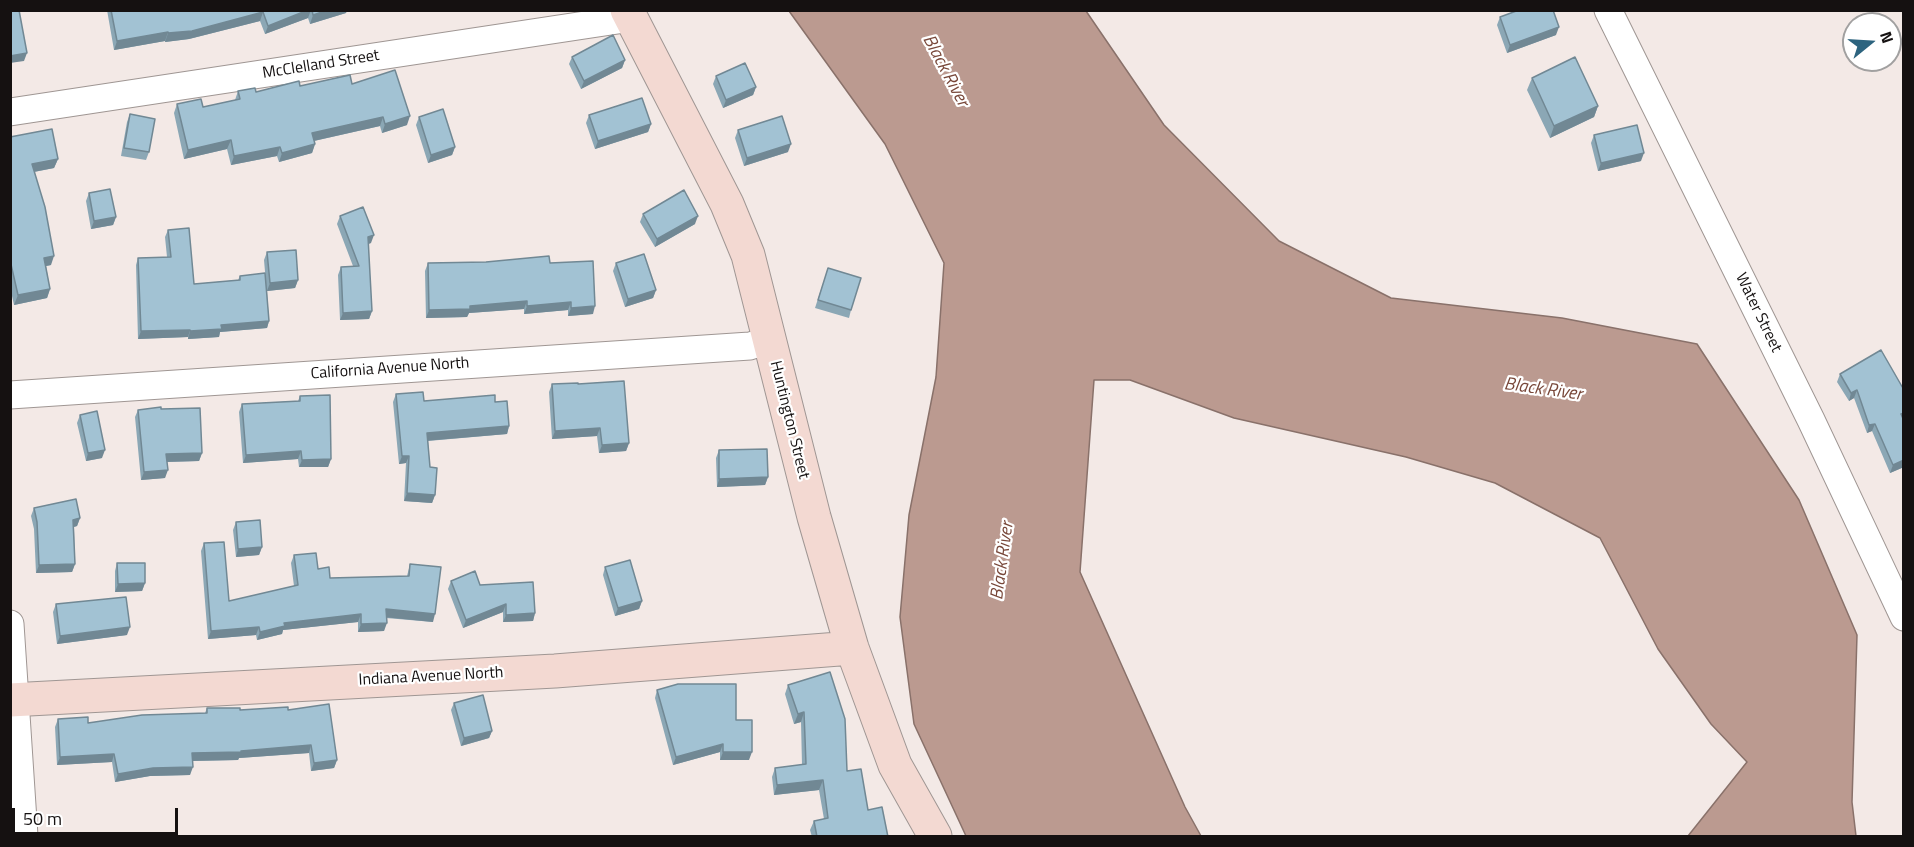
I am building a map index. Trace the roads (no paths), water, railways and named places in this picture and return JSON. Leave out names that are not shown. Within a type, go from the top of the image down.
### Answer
[{"type":"street","name":"Water Street","points":[[1608,10],[1811,420],[1904,617]]},
{"type":"street","name":"McClelland Street","points":[[10,112],[629,14]]},
{"type":"street","name":"Huntington Street","points":[[629,14],[727,204],[748,255],[814,517],[852,648],[895,765],[935,837]]},
{"type":"street","name":"California Avenue North","points":[[10,395],[750,346],[769,340]]},
{"type":"street","points":[[10,624],[24,837]]},
{"type":"street","name":"Indiana Avenue North","points":[[14,700],[543,672],[852,648]]},
{"type":"water","name":"Black River","points":[[789,11],[1086,11],[1164,125],[1279,241],[1391,298],[1562,318],[1697,344],[1799,500],[1857,635],[1852,802],[1856,836],[1688,836],[1747,762],[1711,724],[1658,649],[1600,538],[1495,483],[1406,457],[1234,418],[1130,380],[1094,380],[1080,572],[1185,807],[1201,836],[966,836],[914,724],[900,617],[909,515],[936,377],[944,263],[885,144]]}]
